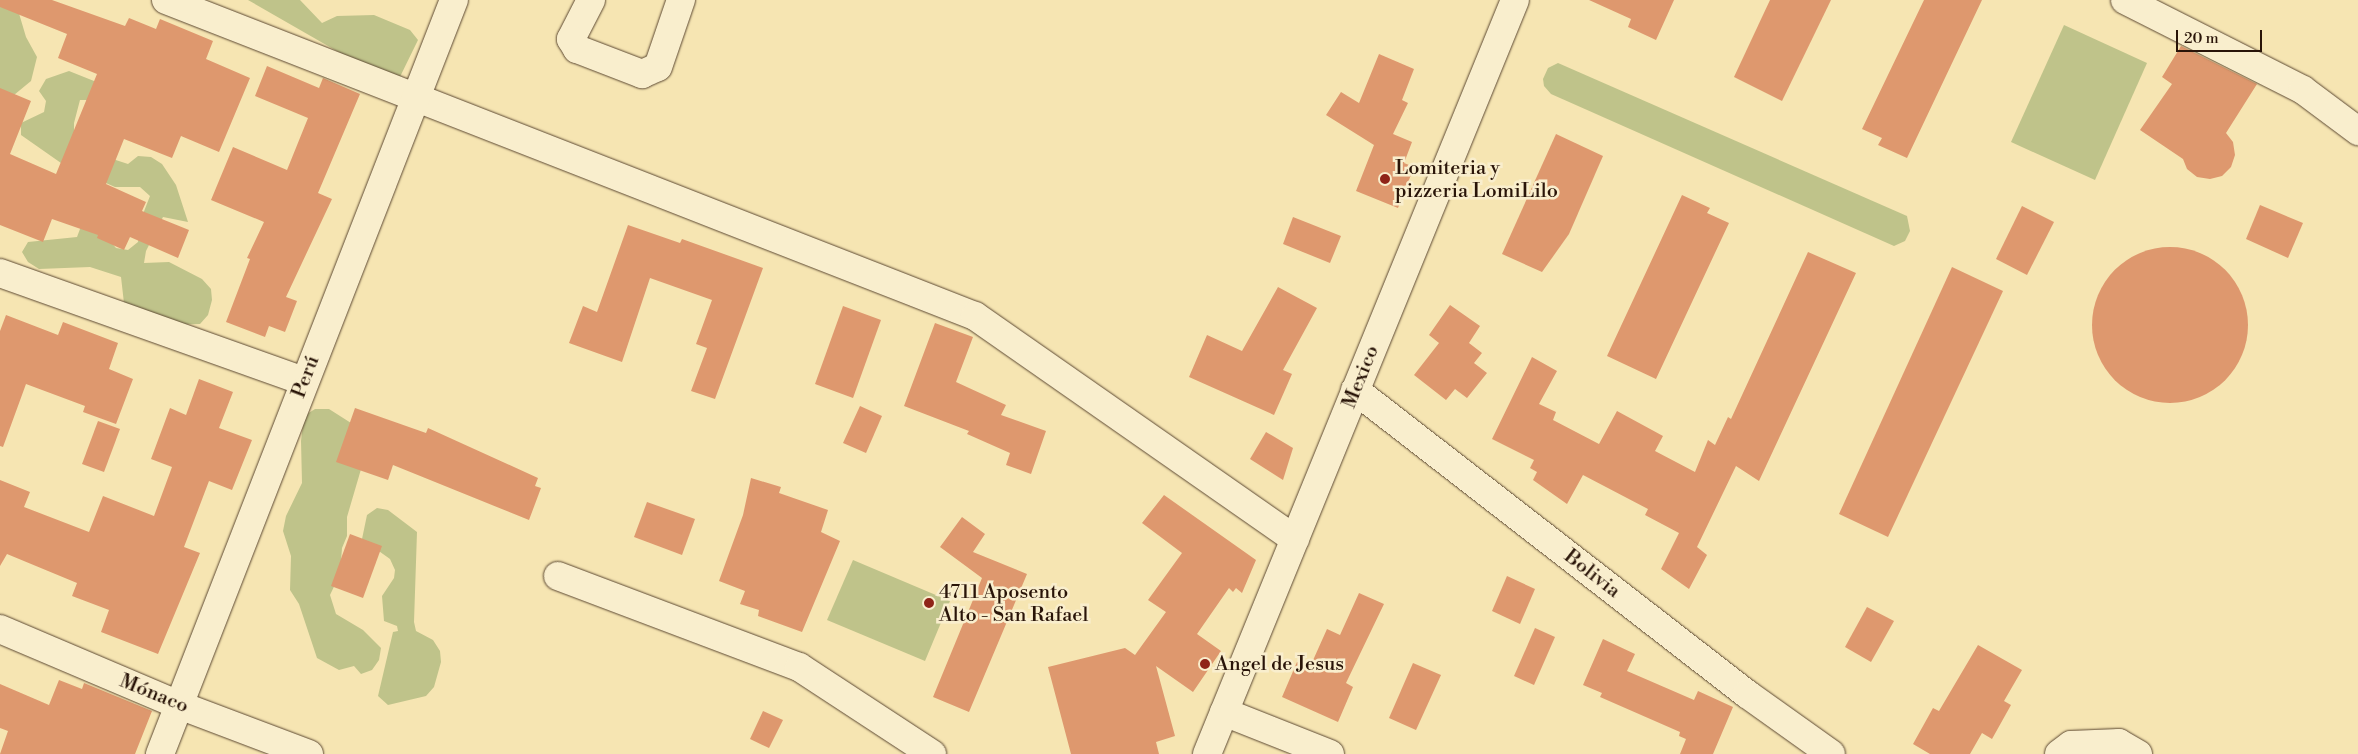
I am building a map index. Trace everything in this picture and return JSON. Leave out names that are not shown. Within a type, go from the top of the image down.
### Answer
[{"type":"street","points":[[166,0],[975,316],[1295,539]]},
{"type":"street","name":"Perú","points":[[160,754],[454,0]]},
{"type":"street","points":[[591,0],[571,39],[577,49],[642,74],[658,67],[681,0]]},
{"type":"street","name":"Mexico","points":[[1207,754],[1515,0]]},
{"type":"street","points":[[2125,0],[2152,5],[2303,90],[2358,131]]},
{"type":"street","points":[[0,273],[304,381]]},
{"type":"street","name":"Bolivia","points":[[1356,390],[1739,688],[1831,754]]},
{"type":"street","points":[[558,576],[799,667],[932,754]]},
{"type":"street","name":"Mónaco","points":[[0,629],[179,705],[309,754]]},
{"type":"street","points":[[1224,712],[1330,754]]},
{"type":"street","points":[[2059,754],[2071,745],[2119,743],[2138,754]]},
{"type":"green space","points":[[0,0],[15,0],[26,37],[37,57],[31,81],[14,95],[0,91]]},
{"type":"green space","points":[[248,0],[300,0],[322,23],[337,16],[374,15],[410,30],[418,40],[396,85]]},
{"type":"green space","points":[[2064,25],[2147,63],[2095,180],[2011,142]]},
{"type":"green space","points":[[1558,63],[1907,216],[1910,231],[1905,241],[1894,246],[1551,94],[1544,86],[1543,79],[1548,68]]},
{"type":"green space","points":[[69,71],[104,85],[105,100],[80,100],[74,123],[74,136],[79,148],[128,164],[138,156],[151,157],[162,164],[176,185],[188,222],[163,217],[146,251],[144,263],[169,262],[202,279],[211,289],[212,300],[208,315],[200,324],[161,325],[125,312],[121,277],[90,267],[39,269],[28,262],[22,252],[28,242],[77,237],[86,213],[116,248],[128,250],[138,242],[141,219],[150,196],[140,187],[115,187],[61,163],[21,135],[21,123],[44,112],[46,101],[39,91],[46,79]]},
{"type":"green space","points":[[315,409],[329,409],[351,423],[364,459],[347,517],[347,536],[342,548],[340,574],[330,595],[336,614],[363,630],[381,648],[379,660],[372,670],[361,674],[354,666],[339,670],[317,658],[299,604],[290,590],[291,556],[283,531],[286,516],[302,483],[301,441],[304,416]]},
{"type":"green space","points":[[377,508],[388,510],[417,532],[414,622],[416,631],[433,640],[440,651],[441,662],[434,687],[426,696],[388,705],[378,696],[393,632],[398,631],[397,626],[384,621],[382,596],[394,578],[395,570],[390,559],[362,539],[367,515]]},
{"type":"green space","points":[[853,560],[950,601],[925,661],[827,620]]},
{"type":"building","points":[[0,0],[52,0],[125,26],[129,18],[156,29],[160,19],[213,41],[206,59],[250,78],[219,152],[181,136],[172,158],[124,139],[106,184],[146,202],[142,211],[189,230],[178,258],[130,237],[124,250],[97,238],[98,235],[52,219],[43,242],[0,225],[0,88],[31,101],[10,154],[56,174],[97,74],[58,58],[67,34],[0,7]]},
{"type":"building","points":[[1589,0],[1674,0],[1656,40],[1628,27],[1631,19]]},
{"type":"building","points":[[1770,0],[1831,0],[1782,101],[1734,77]]},
{"type":"building","points":[[1924,0],[1982,0],[1907,158],[1878,145],[1882,138],[1862,129]]},
{"type":"building","points":[[2181,46],[2257,84],[2226,133],[2233,142],[2235,155],[2231,167],[2222,176],[2210,179],[2197,177],[2187,169],[2183,159],[2140,130],[2172,84],[2162,77]]},
{"type":"building","points":[[1379,54],[1414,69],[1402,100],[1408,103],[1393,134],[1412,142],[1404,163],[1414,167],[1398,208],[1356,191],[1374,145],[1326,115],[1341,92],[1359,103]]},
{"type":"building","points":[[267,66],[319,88],[323,78],[360,94],[318,193],[332,199],[286,297],[297,301],[285,332],[269,326],[265,337],[226,322],[250,259],[247,258],[264,222],[211,200],[233,147],[287,170],[308,118],[255,96]]},
{"type":"building","points":[[1556,134],[1603,156],[1569,234],[1542,272],[1502,254]]},
{"type":"building","points":[[1682,195],[1710,208],[1707,213],[1729,223],[1656,379],[1607,356]]},
{"type":"building","points":[[2260,205],[2303,223],[2288,258],[2246,239]]},
{"type":"building","points":[[2022,206],[2054,222],[2027,275],[1996,259]]},
{"type":"building","points":[[1293,217],[1341,236],[1330,263],[1283,244]]},
{"type":"building","points":[[628,225],[680,243],[682,239],[763,268],[715,399],[691,391],[707,348],[696,344],[712,300],[650,278],[622,362],[569,343],[583,306],[597,312]]},
{"type":"building","points":[[2162,247],[2178,247],[2193,250],[2207,256],[2230,275],[2239,288],[2245,302],[2248,325],[2247,340],[2239,362],[2220,385],[2207,394],[2193,400],[2178,403],[2162,403],[2147,400],[2133,394],[2110,375],[2101,362],[2095,348],[2092,333],[2092,317],[2095,302],[2101,288],[2120,265],[2133,256],[2147,250]]},
{"type":"building","points":[[1808,252],[1856,273],[1759,481],[1736,466],[1697,547],[1707,555],[1689,589],[1661,569],[1679,533],[1645,515],[1648,509],[1583,475],[1567,504],[1533,480],[1537,472],[1530,468],[1534,460],[1492,439],[1532,357],[1557,371],[1539,404],[1556,412],[1553,420],[1599,444],[1617,411],[1663,436],[1655,451],[1695,472],[1708,440],[1715,445],[1728,417],[1731,419]]},
{"type":"building","points":[[1952,267],[2003,291],[1888,537],[1839,514]]},
{"type":"building","points":[[1278,287],[1317,308],[1283,370],[1292,374],[1274,415],[1189,377],[1207,335],[1242,351]]},
{"type":"building","points":[[1450,305],[1480,326],[1469,343],[1482,353],[1474,363],[1487,373],[1467,398],[1455,389],[1446,400],[1414,375],[1439,343],[1429,335]]},
{"type":"building","points":[[843,306],[881,320],[853,398],[815,384]]},
{"type":"building","points":[[6,315],[58,335],[63,322],[118,343],[109,369],[133,379],[116,424],[83,412],[85,406],[26,384],[3,447],[0,446],[0,331]]},
{"type":"building","points":[[935,323],[973,337],[956,382],[1006,405],[1001,415],[1046,431],[1031,474],[1006,465],[1010,453],[967,434],[969,431],[904,406]]},
{"type":"building","points":[[199,379],[233,392],[219,428],[252,440],[232,490],[209,481],[184,547],[200,553],[158,654],[101,632],[109,610],[72,596],[77,583],[7,554],[0,566],[0,480],[30,492],[24,507],[89,532],[103,496],[154,516],[172,467],[151,459],[170,408],[186,415]]},
{"type":"building","points":[[860,406],[882,416],[866,453],[843,443]]},
{"type":"building","points":[[355,408],[426,433],[428,428],[538,478],[535,486],[541,488],[529,520],[393,465],[388,480],[336,462]]},
{"type":"building","points":[[98,421],[120,429],[104,472],[82,464]]},
{"type":"building","points":[[1266,432],[1293,448],[1283,480],[1250,459]]},
{"type":"building","points":[[751,478],[781,487],[779,493],[828,510],[821,532],[840,541],[802,632],[758,616],[759,610],[740,604],[745,591],[719,581],[743,515]]},
{"type":"building","points":[[1164,495],[1256,560],[1242,593],[1236,588],[1233,592],[1229,588],[1197,634],[1221,651],[1193,692],[1156,666],[1175,736],[1156,742],[1159,754],[1071,754],[1048,667],[1125,648],[1135,655],[1166,612],[1148,600],[1182,553],[1142,523]]},
{"type":"building","points":[[647,502],[695,519],[682,555],[634,537]]},
{"type":"building","points":[[962,517],[985,534],[973,552],[1027,574],[969,712],[933,697],[982,578],[940,547]]},
{"type":"building","points":[[350,534],[382,546],[363,598],[331,586]]},
{"type":"building","points":[[1507,576],[1535,589],[1520,624],[1492,611]]},
{"type":"building","points":[[1359,593],[1384,604],[1346,683],[1353,687],[1338,722],[1282,697],[1297,662],[1310,667],[1327,629],[1340,635]]},
{"type":"building","points":[[1867,607],[1894,621],[1871,662],[1845,647]]},
{"type":"building","points":[[1535,628],[1555,637],[1534,685],[1514,676]]},
{"type":"building","points":[[1603,639],[1635,654],[1627,671],[1694,700],[1698,691],[1733,707],[1713,754],[1680,754],[1686,739],[1679,736],[1680,732],[1600,697],[1602,693],[1583,685]]},
{"type":"building","points":[[1978,645],[2022,670],[2004,701],[2011,705],[1992,739],[1982,733],[1970,754],[1930,754],[1913,744],[1933,708],[1939,711]]},
{"type":"building","points":[[1413,663],[1441,675],[1416,730],[1389,718]]},
{"type":"building","points":[[59,680],[82,689],[84,683],[152,711],[135,754],[0,754],[8,731],[0,728],[0,684],[49,705]]},
{"type":"building","points":[[763,711],[783,720],[769,748],[750,739]]},
{"type":"place","name":"Lomiteria y pizzeria LomiLilo","points":[[1385,179]]},
{"type":"place","name":"4711 Aposento Alto - San Rafael","points":[[929,603]]},
{"type":"place","name":"Angel de Jesus","points":[[1205,664]]}]
